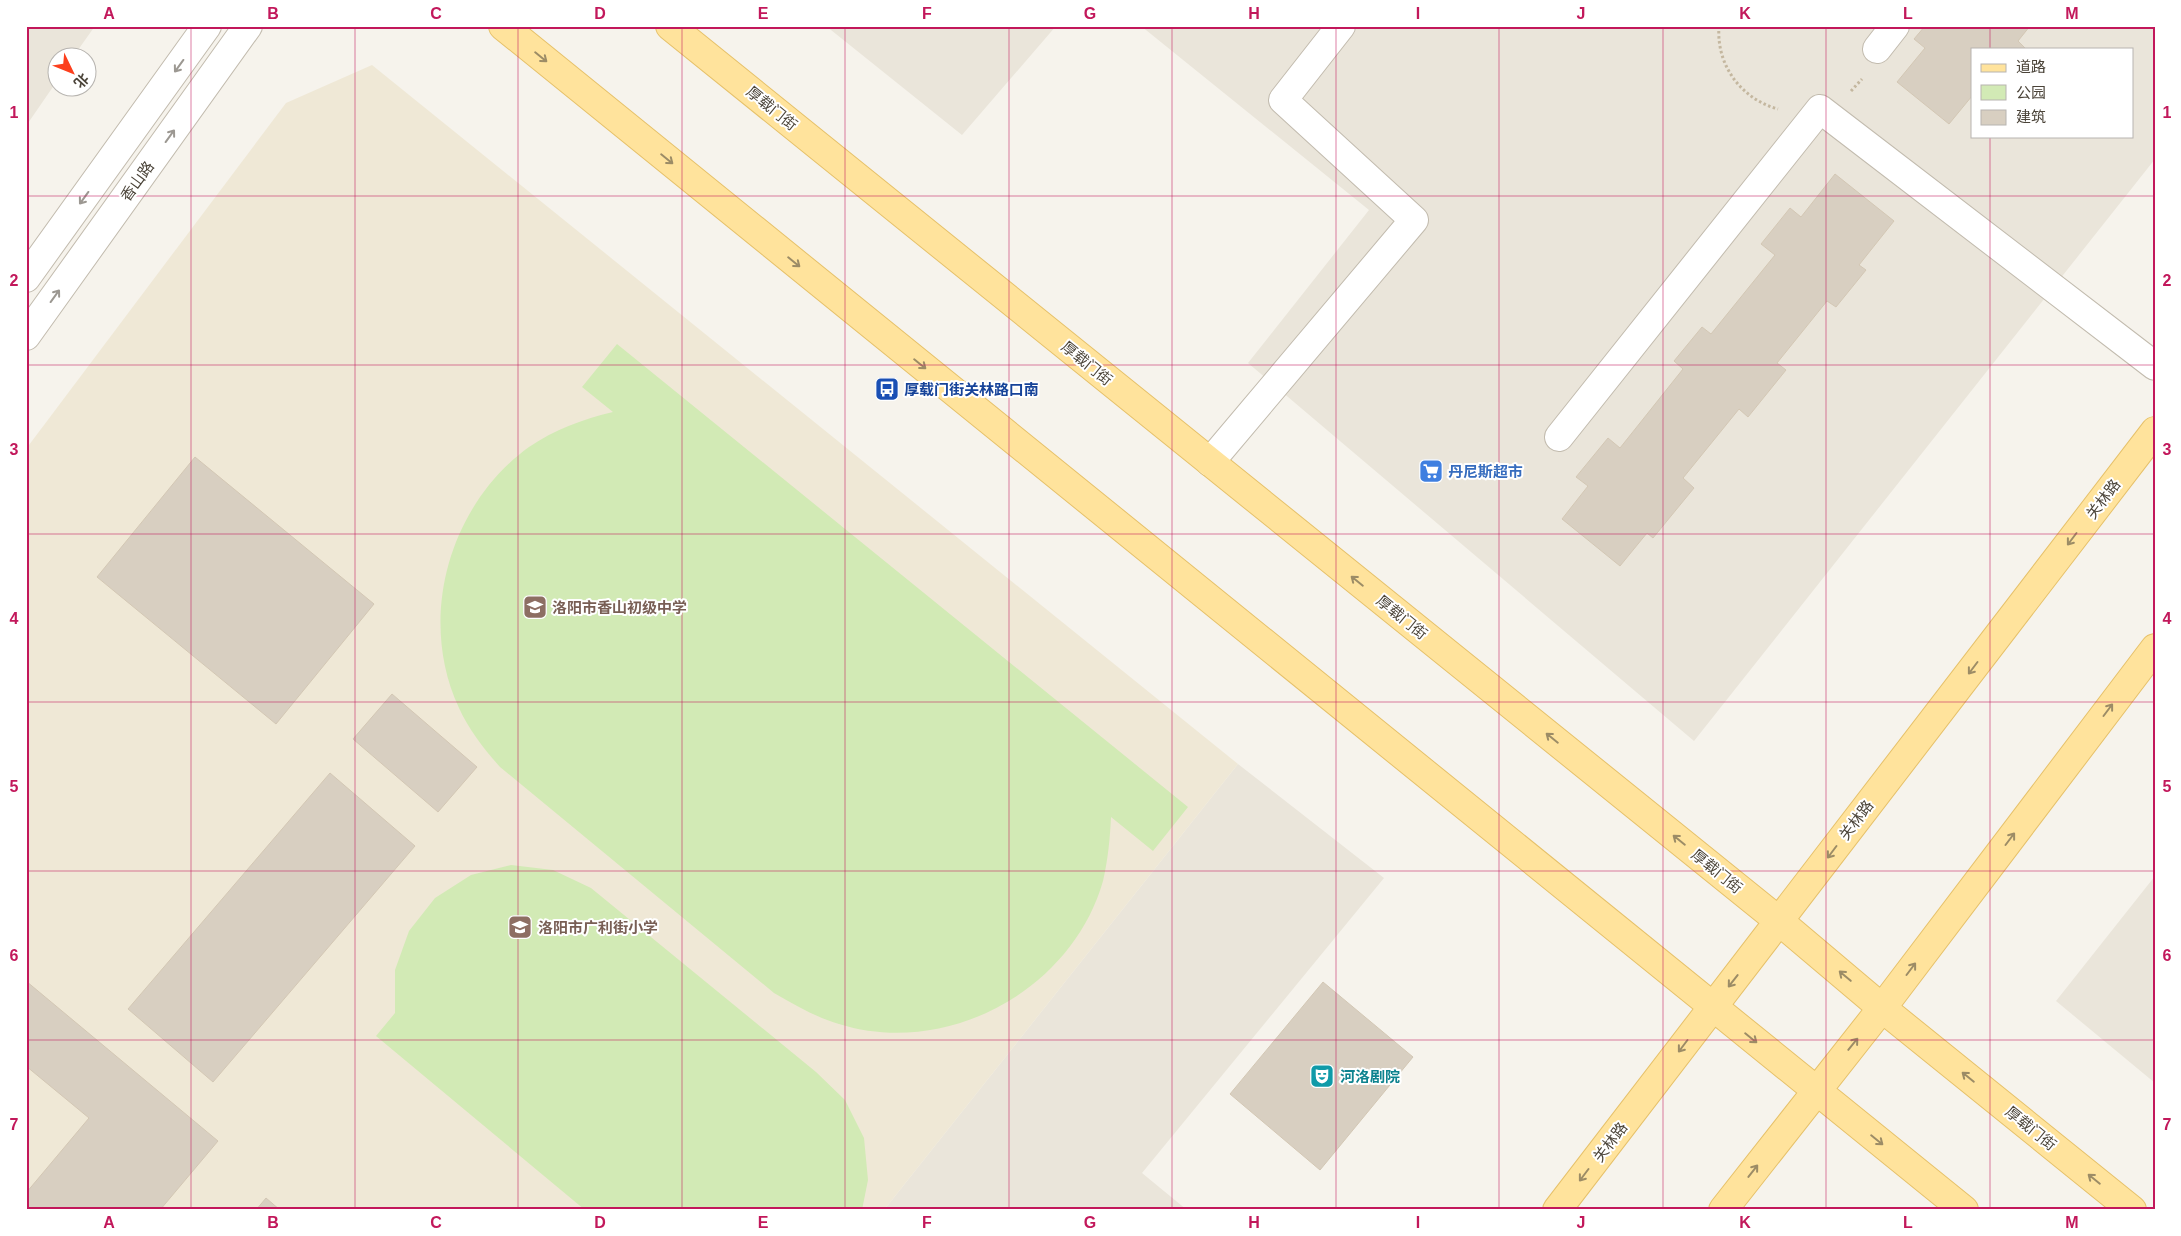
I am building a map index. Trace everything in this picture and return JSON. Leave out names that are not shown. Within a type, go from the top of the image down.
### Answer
[{"type":"main road","points":[[503,26],[1712,1008],[1964,1210]]},
{"type":"main road","name":"厚载门街","points":[[670,26],[1779,921],[1882,1008],[2132,1210]]},
{"type":"main road","name":"关林路","points":[[1557,1210],[2155,431]]},
{"type":"main road","points":[[1723,1210],[1882,1008],[2155,648]]},
{"type":"street","points":[[26,278],[207,26]]},
{"type":"street","name":"香山路","points":[[26,336],[248,26]]},
{"type":"street","points":[[1210,462],[1414,220],[1284,100],[1341,26]]},
{"type":"street","points":[[1877,50],[1895,26]]},
{"type":"street","points":[[1559,437],[1820,109],[2155,366]]},
{"type":"path","points":[[1719,26],[1718,40],[1725,67],[1742,90],[1764,105],[1792,112],[1820,109],[1839,101],[1856,87],[1865,76]]},
{"type":"shaded area","points":[[26,26],[95,26],[79,48],[48,48],[48,94],[26,126]]},
{"type":"shaded area","points":[[826,26],[1056,26],[962,135]]},
{"type":"shaded area","points":[[1141,26],[2155,26],[2155,159],[1694,741],[1248,363],[1369,210]]},
{"type":"shaded area","name":"洛阳市香山初级中学","points":[[372,65],[1238,764],[884,1210],[26,1210],[26,449],[286,103]]},
{"type":"shaded area","points":[[1238,764],[1384,878],[1142,1173],[1187,1210],[884,1210]]},
{"type":"shaded area","points":[[2155,876],[2155,1083],[2056,1001]]},
{"type":"green space","points":[[617,344],[1188,807],[1153,851],[1111,817],[1103,881],[1087,920],[1064,954],[1034,983],[1000,1006],[962,1022],[921,1031],[880,1032],[839,1024],[797,1006],[774,993],[500,767],[467,724],[459,708],[447,673],[441,637],[442,601],[448,566],[461,531],[478,500],[501,471],[529,447],[548,435],[569,426],[613,412],[582,387]]},
{"type":"green space","points":[[511,865],[553,870],[591,888],[816,1072],[845,1100],[864,1138],[868,1180],[862,1210],[585,1210],[376,1036],[395,1013],[395,970],[409,931],[435,898],[471,875]]},
{"type":"building","points":[[1925,26],[2030,26],[2018,41],[2025,48],[1971,48],[1971,97],[1949,124],[1897,82],[1925,48],[1914,39]]},
{"type":"building","points":[[1835,174],[1894,221],[1859,265],[1866,270],[1836,307],[1827,301],[1777,363],[1786,370],[1748,417],[1739,409],[1683,478],[1694,488],[1653,538],[1647,533],[1620,566],[1562,519],[1588,486],[1576,477],[1608,438],[1620,448],[1683,369],[1674,361],[1702,327],[1711,334],[1775,255],[1761,244],[1790,208],[1801,217]]},
{"type":"building","points":[[195,457],[374,604],[276,724],[97,577]]},
{"type":"building","points":[[392,694],[477,767],[438,812],[353,739]]},
{"type":"building","points":[[330,773],[415,846],[213,1082],[128,1009]]},
{"type":"building","points":[[26,981],[218,1141],[160,1210],[26,1210],[26,1193],[89,1118],[26,1066]]},
{"type":"building","name":"河洛剧院","points":[[1323,982],[1413,1057],[1320,1170],[1230,1094]]},
{"type":"building","points":[[266,1198],[280,1210],[256,1210]]},
{"type":"place","name":"厚载门街关林路口南","points":[[887,389]]},
{"type":"place","name":"丹尼斯超市","points":[[1431,471]]},
{"type":"place","name":"洛阳市香山初级中学","points":[[535,607]]},
{"type":"place","name":"洛阳市广利街小学","points":[[520,927]]},
{"type":"place","name":"河洛剧院","points":[[1322,1076]]}]
